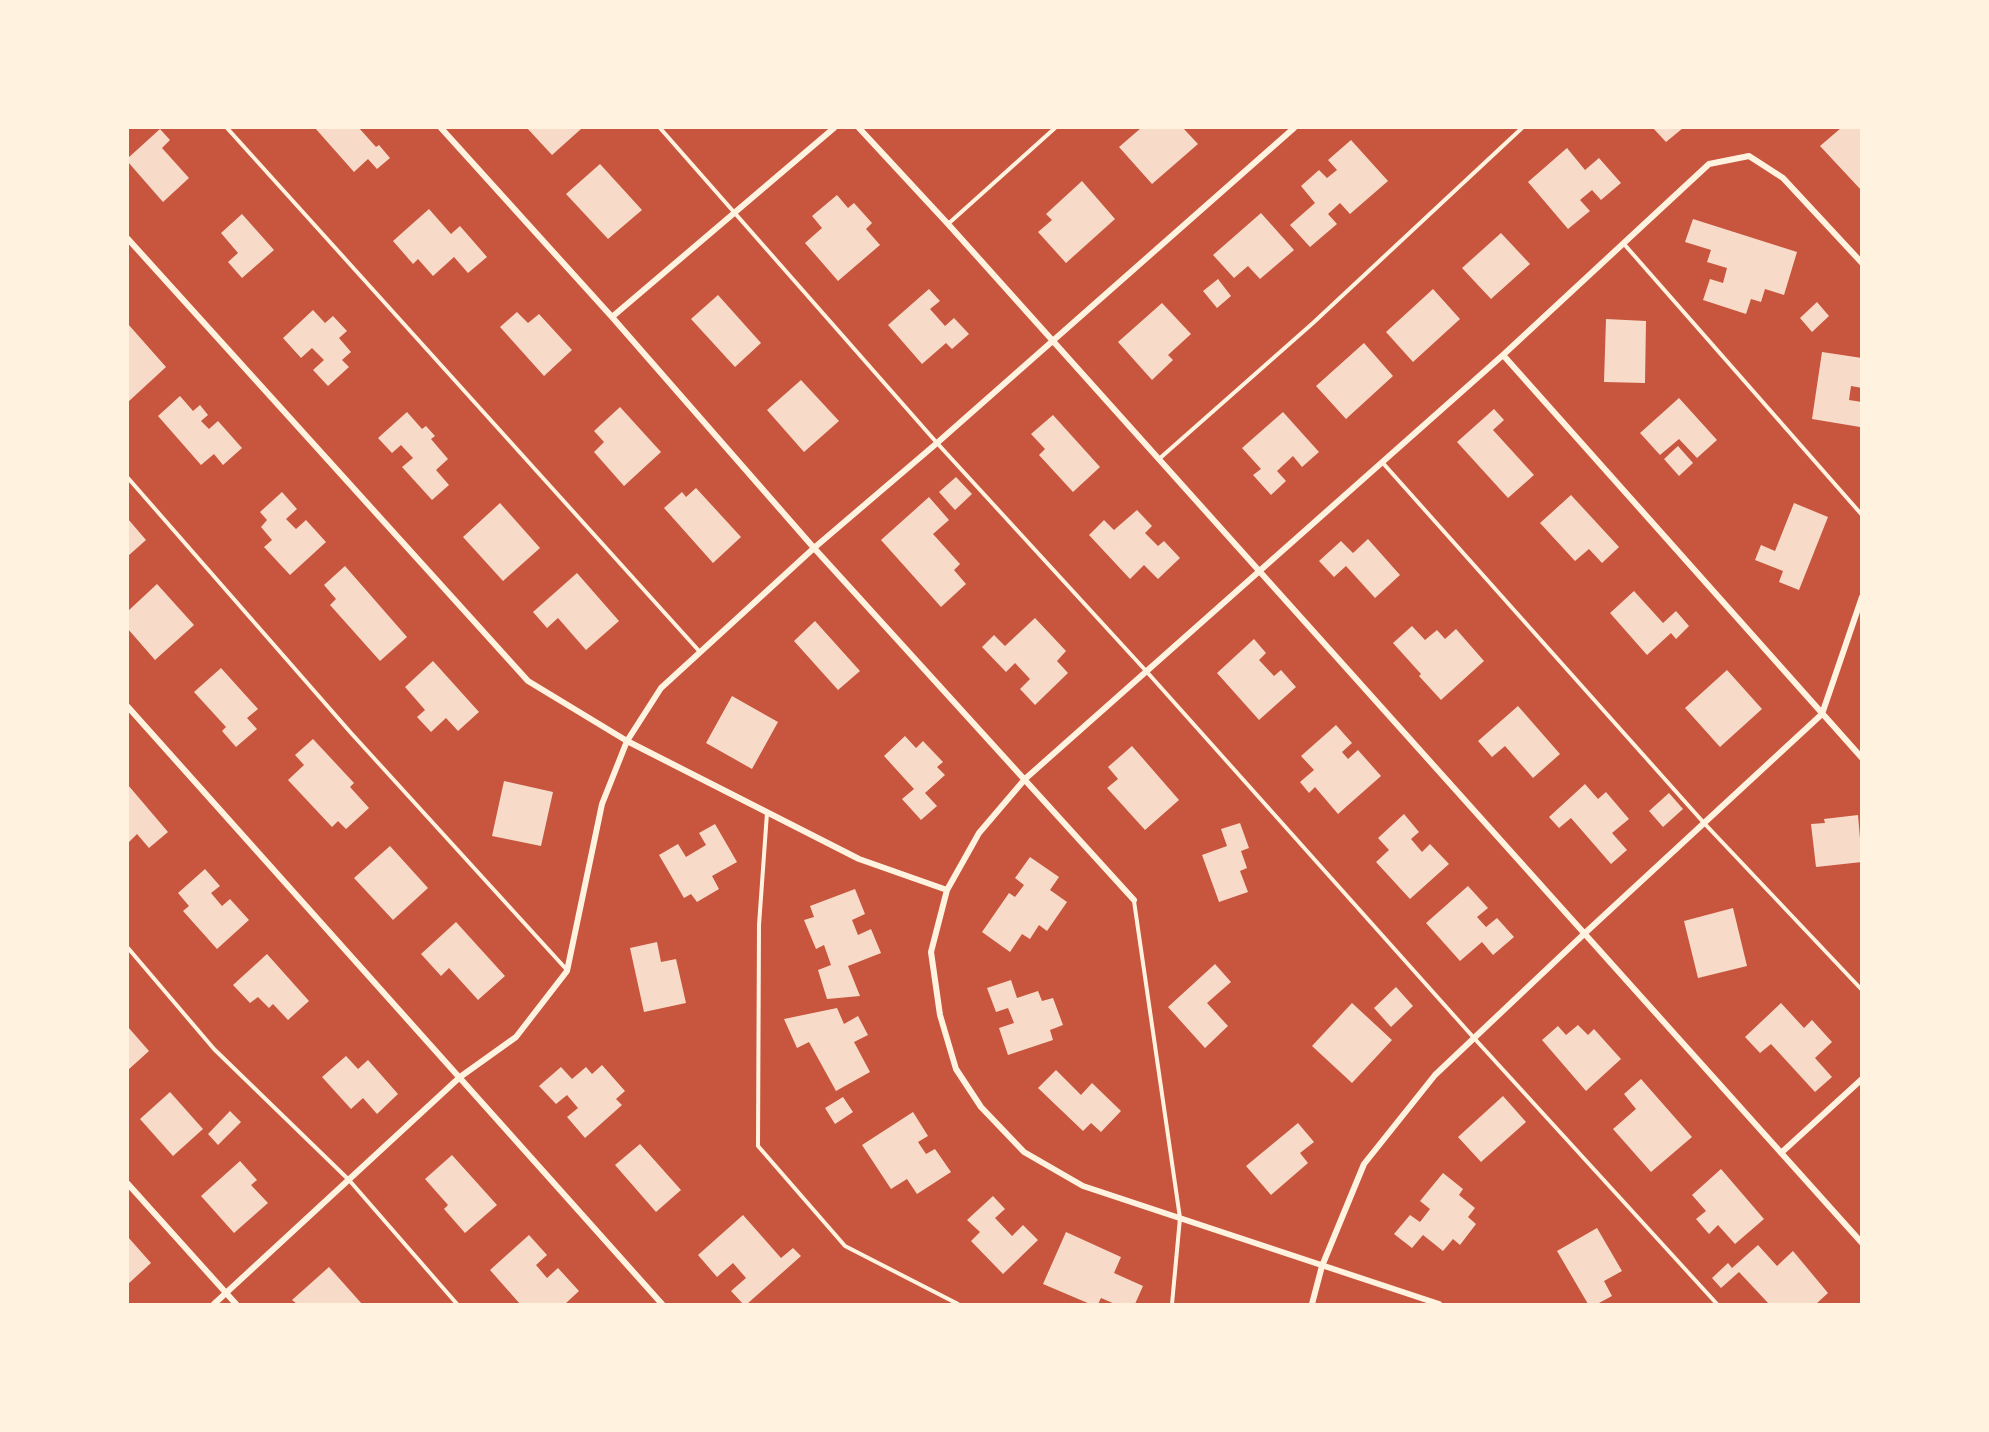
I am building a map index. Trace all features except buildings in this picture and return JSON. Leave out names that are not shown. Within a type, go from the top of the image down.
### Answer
[{"type":"street","points":[[441,128],[612,317],[814,548],[1134,900]]},
{"type":"street","points":[[612,317],[834,128]]},
{"type":"street","points":[[859,128],[1053,340],[1259,573],[1862,1243]]},
{"type":"street","points":[[214,1305],[460,1077],[516,1037],[567,971],[602,804],[627,741],[661,688],[814,548],[937,443],[1294,128]]},
{"type":"street","points":[[1439,1305],[1083,1186],[1024,1152],[981,1107],[956,1069],[940,1015],[931,952],[946,890],[979,834],[1025,779],[1503,355],[1709,164],[1749,156],[1783,178],[1862,263]]},
{"type":"street","points":[[128,239],[528,681],[627,741],[767,813],[859,859],[946,890]]},
{"type":"street","points":[[1503,355],[1862,758]]},
{"type":"street","points":[[1312,1305],[1322,1266],[1364,1164],[1435,1075],[1822,714],[1862,597]]},
{"type":"street","points":[[128,707],[662,1305]]},
{"type":"street","points":[[1781,1153],[1862,1079]]},
{"type":"street","points":[[128,1184],[236,1305]]},
{"type":"lane","points":[[227,128],[700,652]]},
{"type":"lane","points":[[660,128],[937,443],[1147,672],[1474,1038],[1717,1305]]},
{"type":"lane","points":[[948,224],[1055,128]]},
{"type":"lane","points":[[1158,460],[1313,322],[1522,128]]},
{"type":"lane","points":[[1623,243],[1862,515]]},
{"type":"lane","points":[[1382,462],[1704,824],[1862,990]]},
{"type":"lane","points":[[128,478],[351,733],[567,971]]},
{"type":"lane","points":[[767,813],[759,925],[758,1146],[844,1246],[958,1305]]},
{"type":"lane","points":[[1134,900],[1180,1218],[1172,1305]]},
{"type":"lane","points":[[128,948],[214,1049],[349,1180],[457,1305]]}]
